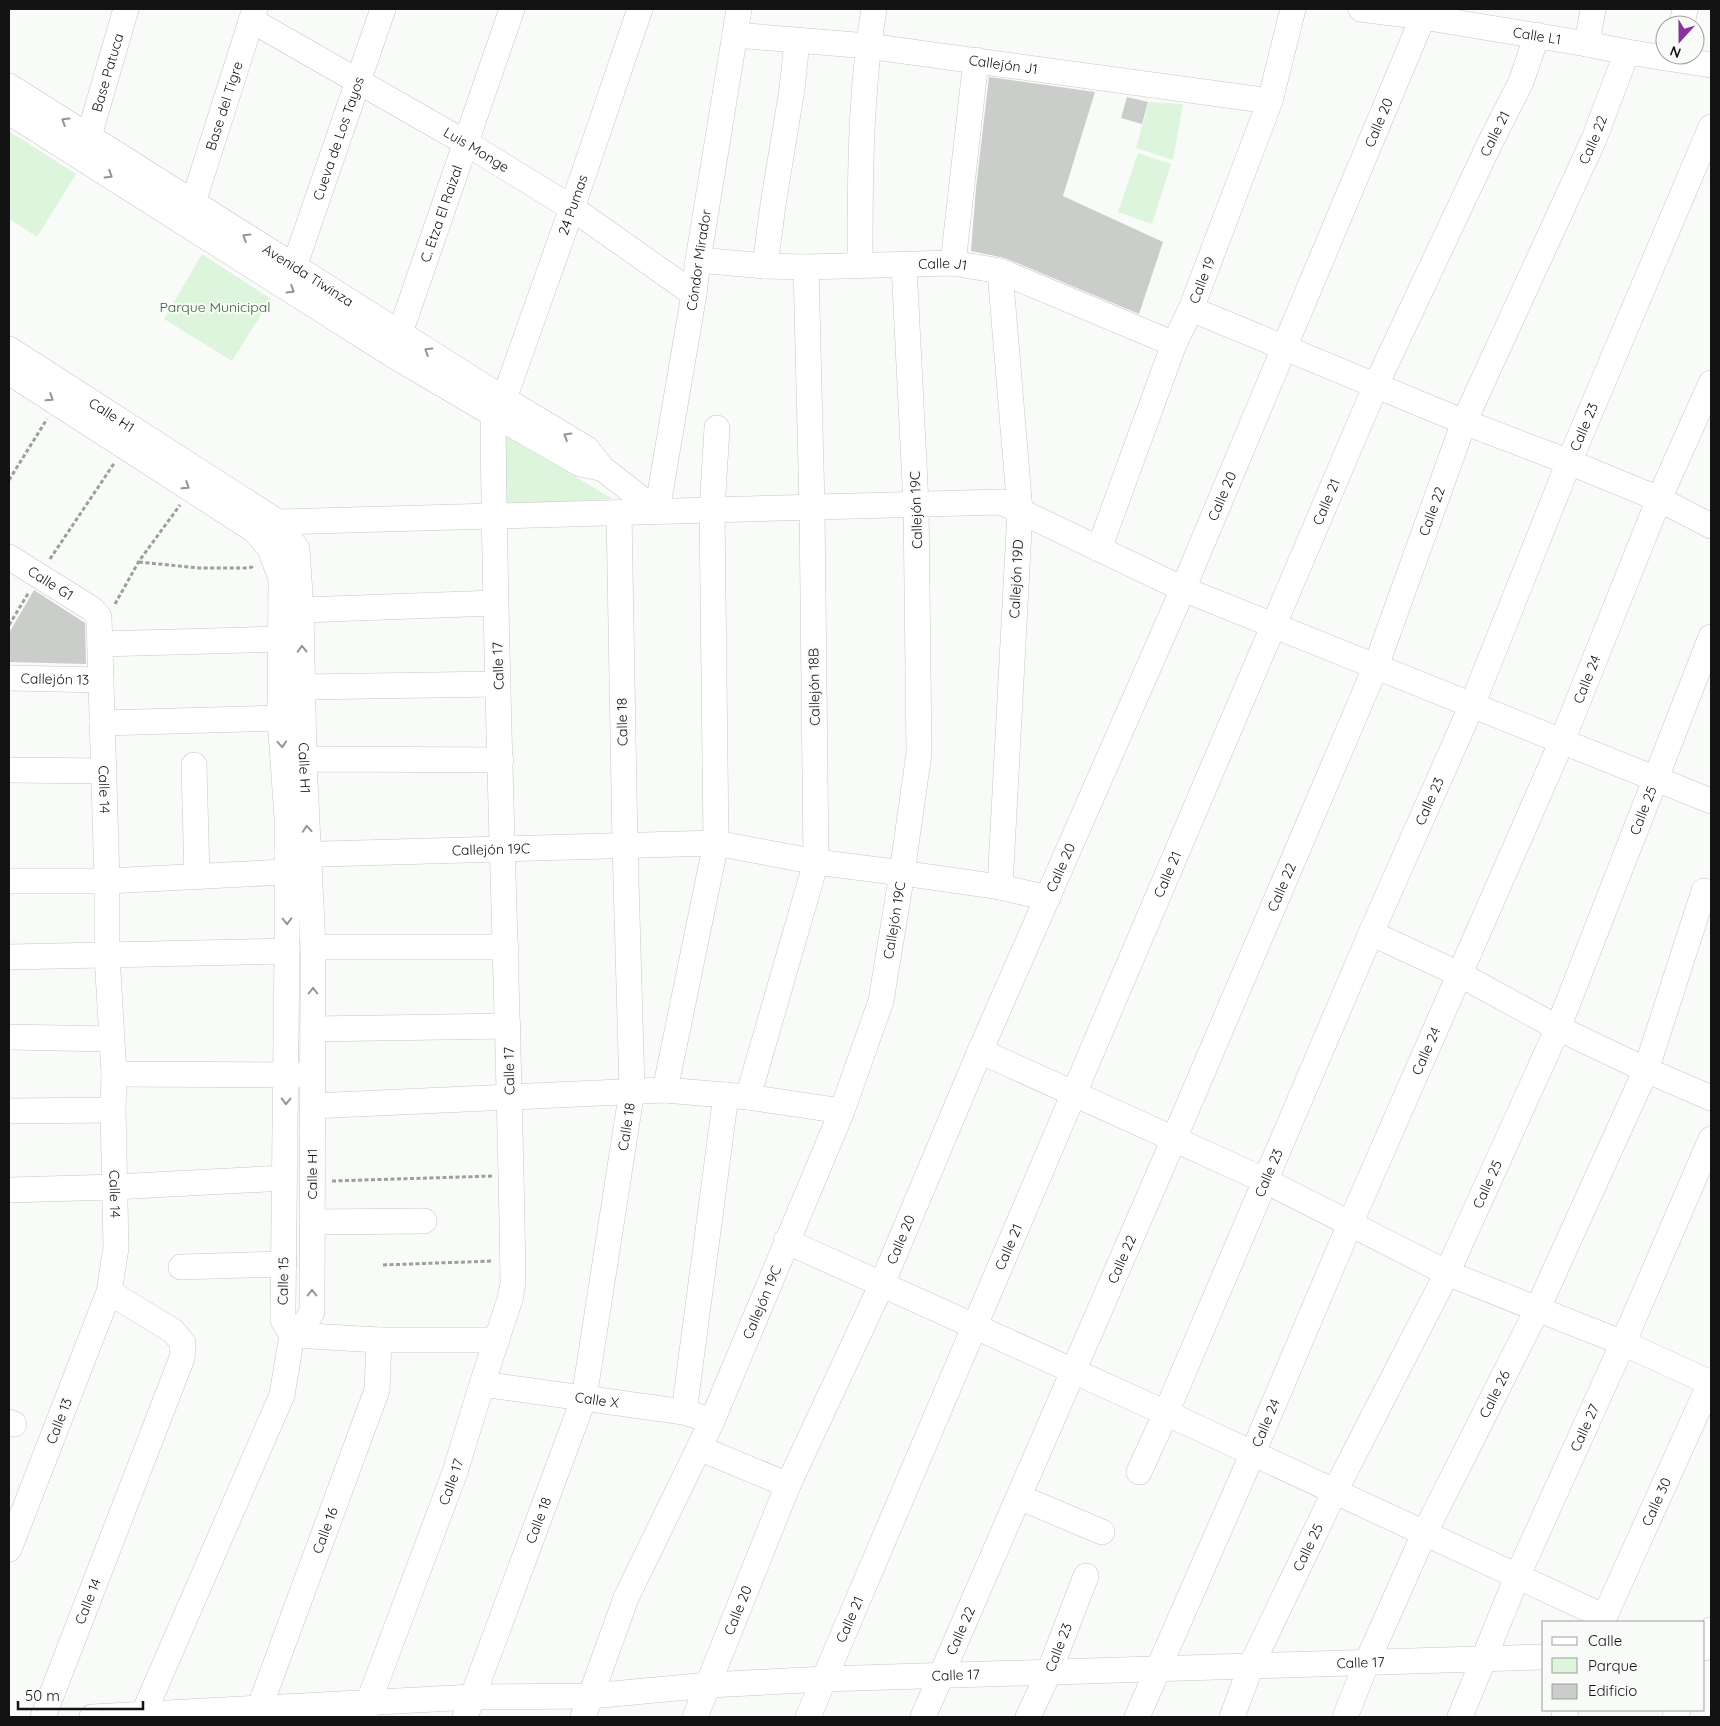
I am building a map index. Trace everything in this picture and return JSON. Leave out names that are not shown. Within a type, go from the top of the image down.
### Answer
[{"type":"street","name":"Base Patuca","points":[[89,136],[126,9]]},
{"type":"street","name":"Cueva de Los Tayos","points":[[294,267],[383,9]]},
{"type":"street","name":"C. Etza El Raizal","points":[[400,333],[512,9]]},
{"type":"street","name":"24 Pumas","points":[[498,407],[572,208],[640,9]]},
{"type":"street","name":"Cóndor Mirador","points":[[657,512],[739,9]]},
{"type":"street","points":[[860,266],[860,166],[868,46],[874,9]]},
{"type":"street","name":"Calle 19","points":[[1099,549],[1174,344],[1191,309],[1270,101],[1293,9]]},
{"type":"street","name":"Calle L1","points":[[1361,9],[1392,11],[1423,17],[1494,18],[1536,35],[1627,52],[1655,55]]},
{"type":"street","points":[[1587,44],[1593,9]]},
{"type":"street","name":"Luis Monge","points":[[253,14],[358,81],[466,143],[572,208],[694,294]]},
{"type":"street","name":"Base del Tigre","points":[[193,203],[253,14]]},
{"type":"street","name":"Calle 20","points":[[695,1717],[788,1485],[882,1284],[980,1051],[1183,588],[1423,17]]},
{"type":"street","name":"Callejón J1","points":[[735,35],[868,46],[1270,101]]},
{"type":"street","name":"Calle 21","points":[[808,1717],[1376,385],[1489,145],[1521,82],[1536,35]]},
{"type":"street","points":[[765,266],[792,89],[797,41]]},
{"type":"street","name":"Calle 22","points":[[923,1717],[1174,1139],[1376,666],[1464,422],[1594,139],[1627,52]]},
{"type":"street","points":[[953,263],[976,60]]},
{"type":"street","name":"Avenida Tiwinza","points":[[9,86],[400,333],[498,407]]},
{"type":"street","name":"Avenida Tiwinza","points":[[9,112],[391,354],[498,407],[588,448],[602,468],[657,512]]},
{"type":"street","name":"Calle 23","points":[[1139,1472],[1371,933],[1472,705],[1569,462],[1711,127]]},
{"type":"street","name":"Calle J1","points":[[698,260],[765,266],[806,267],[904,266],[953,263],[1000,271],[1174,344]]},
{"type":"street","name":"Callejón 19C","points":[[587,1707],[626,1598],[712,1420],[842,1111],[881,1001],[919,753],[916,504],[904,266]]},
{"type":"street","name":"Callejón 18B","points":[[684,1412],[737,1096],[816,862],[812,507],[806,267]]},
{"type":"street","name":"Callejón 19D","points":[[1000,271],[1020,511],[1000,887]]},
{"type":"street","points":[[1191,309],[1464,422],[1659,499],[1711,526]]},
{"type":"street","name":"Calle H1","points":[[9,349],[278,522],[297,549],[301,610],[304,760],[294,861]]},
{"type":"street","name":"Calle H1","points":[[9,372],[254,530],[270,547],[281,578],[280,718],[287,818],[294,861],[313,947],[312,1312],[305,1323],[292,1335]]},
{"type":"street","name":"Calle 24","points":[[1137,1717],[1252,1455],[1350,1224],[1461,975],[1562,741],[1659,499],[1711,383]]},
{"type":"street","name":"Calle 17","points":[[366,1710],[455,1472],[510,1299],[513,1283],[510,1096],[494,516],[498,407]]},
{"type":"street","points":[[665,1090],[716,843],[712,510],[717,428]]},
{"type":"street","points":[[278,522],[1001,502],[1183,588],[1711,801]]},
{"type":"street","name":"Calle 18","points":[[469,1707],[584,1398],[632,1090],[619,512]]},
{"type":"street","name":"Calle G1","points":[[9,557],[96,613]]},
{"type":"street","points":[[301,610],[496,603]]},
{"type":"street","name":"Calle 14","points":[[43,1717],[182,1358],[183,1343],[174,1331],[109,1292],[116,1248],[114,1074],[107,954],[107,882],[100,644],[96,613]]},
{"type":"street","name":"Calle 25","points":[[1232,1717],[1251,1666],[1334,1493],[1447,1273],[1558,1028],[1711,637]]},
{"type":"street","points":[[100,644],[281,639]]},
{"type":"street","name":"Callejón 13","points":[[9,678],[101,680]]},
{"type":"street","points":[[302,687],[498,684]]},
{"type":"street","points":[[102,723],[280,718]]},
{"type":"street","points":[[304,760],[500,760]]},
{"type":"street","points":[[194,765],[197,877]]},
{"type":"street","points":[[9,770],[104,771]]},
{"type":"street","name":"Callejón 19C","points":[[9,881],[107,882],[197,877],[294,861],[503,849],[716,843],[816,862],[902,873]]},
{"type":"street","name":"Calle 15","points":[[292,1335],[283,1320],[287,951],[294,861]]},
{"type":"street","points":[[902,873],[1000,887],[1048,898]]},
{"type":"street","name":"Calle 26","points":[[1345,1717],[1366,1662],[1424,1534],[1537,1310],[1646,1070],[1704,892]]},
{"type":"street","points":[[1371,933],[1461,975],[1558,1028],[1646,1070],[1711,1098]]},
{"type":"street","points":[[313,947],[506,947]]},
{"type":"street","points":[[9,957],[287,951]]},
{"type":"street","points":[[313,1029],[508,1026]]},
{"type":"street","points":[[9,1037],[111,1039]]},
{"type":"street","points":[[980,1051],[1264,1180],[1447,1273],[1623,1343],[1711,1382]]},
{"type":"street","points":[[114,1074],[286,1076],[312,1074]]},
{"type":"street","points":[[312,1106],[665,1090],[737,1096],[842,1111]]},
{"type":"street","points":[[9,1111],[113,1110]]},
{"type":"street","name":"Calle 27","points":[[1460,1717],[1517,1577],[1623,1343],[1711,1139]]},
{"type":"street","points":[[10,1190],[115,1187],[285,1178]]},
{"type":"street","points":[[312,1222],[424,1220]]},
{"type":"street","points":[[786,1241],[1166,1413],[1252,1455],[1517,1577],[1604,1620]]},
{"type":"street","points":[[180,1267],[284,1264]]},
{"type":"street","name":"Calle 13","points":[[9,1549],[109,1292]]},
{"type":"street","points":[[142,1716],[282,1395],[292,1335],[379,1340],[497,1340]]},
{"type":"street","name":"Calle 16","points":[[258,1713],[376,1390],[379,1340]]},
{"type":"street","name":"Calle 30","points":[[1604,1620],[1711,1382]]},
{"type":"street","name":"Calle X","points":[[482,1384],[684,1412],[712,1420]]},
{"type":"street","points":[[699,1448],[788,1485]]},
{"type":"street","points":[[1019,1497],[1102,1532]]},
{"type":"street","name":"Calle 23","points":[[1028,1717],[1049,1672],[1086,1576]]},
{"type":"street","points":[[1705,1645],[1711,1630]]},
{"type":"street","name":"Calle 17","points":[[92,1717],[469,1707],[587,1707],[709,1685],[942,1675],[1542,1657]]},
{"type":"path","points":[[9,480],[57,403]]},
{"type":"path","points":[[9,625],[39,576],[125,447]]},
{"type":"path","points":[[96,613],[112,608],[139,562],[191,489]]},
{"type":"path","points":[[139,562],[198,568],[249,568],[275,561]]},
{"type":"path","points":[[312,1182],[511,1175]]},
{"type":"path","points":[[382,1265],[513,1260]]},
{"type":"green space","points":[[1149,102],[1183,104],[1173,160],[1136,148]]},
{"type":"green space","points":[[9,131],[76,174],[37,237],[9,219]]},
{"type":"green space","points":[[1138,153],[1171,164],[1152,224],[1118,212]]},
{"type":"green space","name":"Parque Municipal","points":[[202,254],[271,299],[232,361],[164,319]]},
{"type":"green space","points":[[502,434],[613,499],[503,505]]},
{"type":"building","points":[[989,77],[1095,92],[1063,196],[1163,242],[1139,314],[1005,258],[971,251],[976,188]]},
{"type":"building","points":[[1127,97],[1148,102],[1142,124],[1121,118]]},
{"type":"building","points":[[34,590],[85,623],[86,664],[9,662],[9,633]]}]
